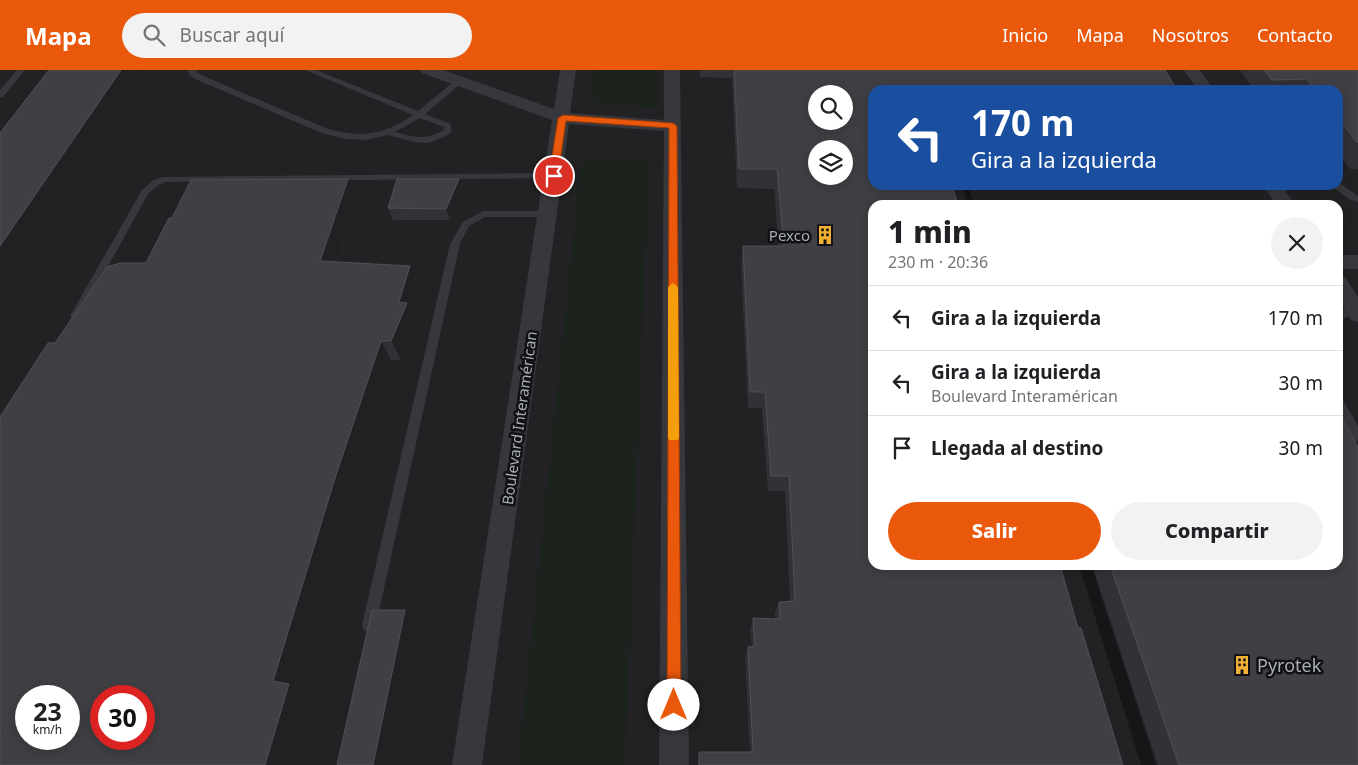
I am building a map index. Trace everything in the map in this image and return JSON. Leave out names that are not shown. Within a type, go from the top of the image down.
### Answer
[{"type":"street","points":[[428,70],[563,118],[673,126]]},
{"type":"street","name":"Boulevard Interamérican","points":[[468,765],[563,118],[568,70]]},
{"type":"street","points":[[672,70],[674,765]]},
{"type":"street","points":[[1192,70],[1202,85]]},
{"type":"street","points":[[1343,262],[1358,262]]},
{"type":"street","points":[[1343,295],[1350,314]]},
{"type":"lane","points":[[0,95],[21,70]]},
{"type":"lane","points":[[192,70],[192,73],[198,77],[339,136],[358,139],[390,133],[418,116],[460,82]]},
{"type":"lane","points":[[309,70],[418,116],[448,126],[448,131],[433,140],[423,141],[390,133]]},
{"type":"lane","points":[[68,329],[145,192],[155,183],[165,179],[554,176]]},
{"type":"lane","points":[[1343,190],[1358,199]]},
{"type":"lane","points":[[366,640],[455,244],[466,224],[483,214],[548,214]]},
{"type":"lane","points":[[1343,410],[1358,437]]},
{"type":"shaded area","points":[[0,70],[926,70],[886,85],[868,85],[868,190],[964,190],[966,200],[868,200],[868,570],[1081,570],[1141,765],[0,765]]},
{"type":"shaded area","points":[[594,70],[658,70],[659,109],[593,101]]},
{"type":"shaded area","name":"Pyrotek","points":[[930,70],[1358,70],[1358,765],[1156,765],[1093,570],[1343,570],[1343,200],[972,200],[970,190],[1343,190],[1343,85],[935,85]]},
{"type":"shaded area","points":[[649,160],[625,765],[518,765],[581,162]]},
{"type":"building","points":[[49,70],[121,70],[0,246],[0,133]]},
{"type":"building","points":[[734,70],[1165,70],[1174,85],[868,85],[868,190],[954,190],[956,200],[868,200],[868,570],[1061,570],[1078,628],[1081,628],[1123,765],[699,765],[699,752],[753,752],[748,647],[755,646],[753,618],[780,619],[779,602],[795,601],[789,476],[771,476],[765,392],[750,392],[743,246],[784,246],[777,169],[739,169]]},
{"type":"building","points":[[1264,70],[1358,70],[1358,143],[1343,124],[1343,85],[1311,85],[1307,79],[1272,80]]},
{"type":"building","points":[[348,179],[320,261],[410,266],[399,302],[407,303],[391,341],[381,341],[336,475],[273,681],[289,684],[265,765],[0,765],[0,417],[48,343],[55,343],[107,267],[120,263],[146,263],[169,218],[172,218],[191,180]]},
{"type":"building","points":[[397,179],[459,179],[446,209],[388,208]]},
{"type":"building","name":"Pyrotek","points":[[1343,420],[1358,447],[1358,765],[1179,765],[1112,570],[1343,570]]},
{"type":"building","points":[[372,610],[405,610],[373,765],[337,765]]},
{"type":"slow traffic","points":[[673,287],[673,437]]},
{"type":"place","name":"Pexco","points":[[825,235]]},
{"type":"place","name":"Pyrotek","points":[[1242,665]]},
{"type":"route","points":[[554,176],[563,118],[673,126],[674,705]]}]
